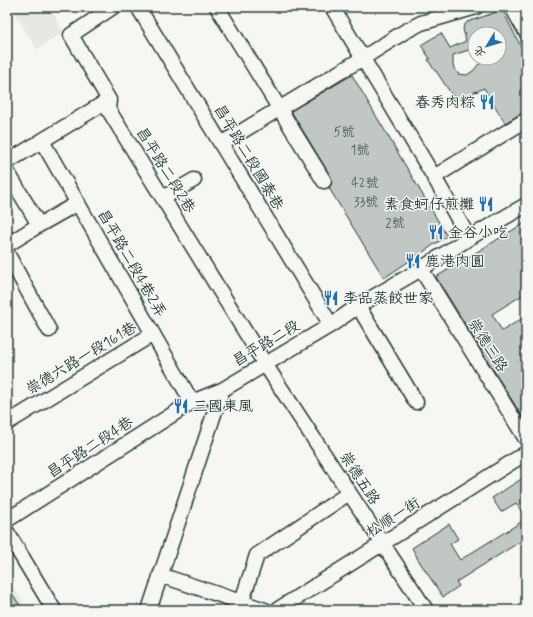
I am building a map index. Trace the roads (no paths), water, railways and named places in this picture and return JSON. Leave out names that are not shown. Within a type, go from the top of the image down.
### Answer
[{"type":"street","name":"昌平路二段2巷","points":[[113,7],[71,35],[109,100],[108,109],[265,364]]},
{"type":"street","name":"昌平路二段國泰巷","points":[[138,7],[331,324]]},
{"type":"street","points":[[217,7],[324,181]]},
{"type":"street","points":[[332,7],[469,238]]},
{"type":"street","points":[[221,144],[404,32],[422,23],[476,7]]},
{"type":"street","points":[[512,7],[526,32]]},
{"type":"street","points":[[7,162],[109,100]]},
{"type":"street","points":[[434,177],[526,120]]},
{"type":"street","name":"昌平路二段4巷2弄","points":[[42,141],[192,402]]},
{"type":"street","points":[[7,171],[39,225]]},
{"type":"street","points":[[163,198],[194,180]]},
{"type":"street","points":[[7,245],[78,202]]},
{"type":"street","name":"昌平路二段","points":[[192,402],[222,390],[421,269],[469,238],[526,205]]},
{"type":"street","points":[[7,253],[49,330]]},
{"type":"street","name":"崇德三路","points":[[421,269],[526,439]]},
{"type":"street","points":[[358,306],[416,402]]},
{"type":"street","name":"崇德六路一段161巷","points":[[7,423],[153,334]]},
{"type":"street","name":"崇德五路","points":[[265,364],[426,610]]},
{"type":"street","points":[[149,610],[222,390]]},
{"type":"street","name":"昌平路二段4巷","points":[[7,520],[192,402]]},
{"type":"street","name":"松順一街","points":[[277,610],[526,453]]},
{"type":"street","points":[[240,606],[257,554],[349,493]]},
{"type":"street","points":[[7,532],[54,610]]},
{"type":"street","points":[[160,575],[240,606],[265,610]]},
{"type":"place","name":"春秀肉粽","points":[[487,102]]},
{"type":"place","name":"素食蚵仔煎攤","points":[[486,204]]},
{"type":"place","name":"金谷小吃","points":[[436,232]]},
{"type":"place","name":"鹿港肉圓","points":[[413,261]]},
{"type":"place","name":"李品蒸餃世家","points":[[331,298]]},
{"type":"place","name":"三國東風","points":[[181,406]]}]
